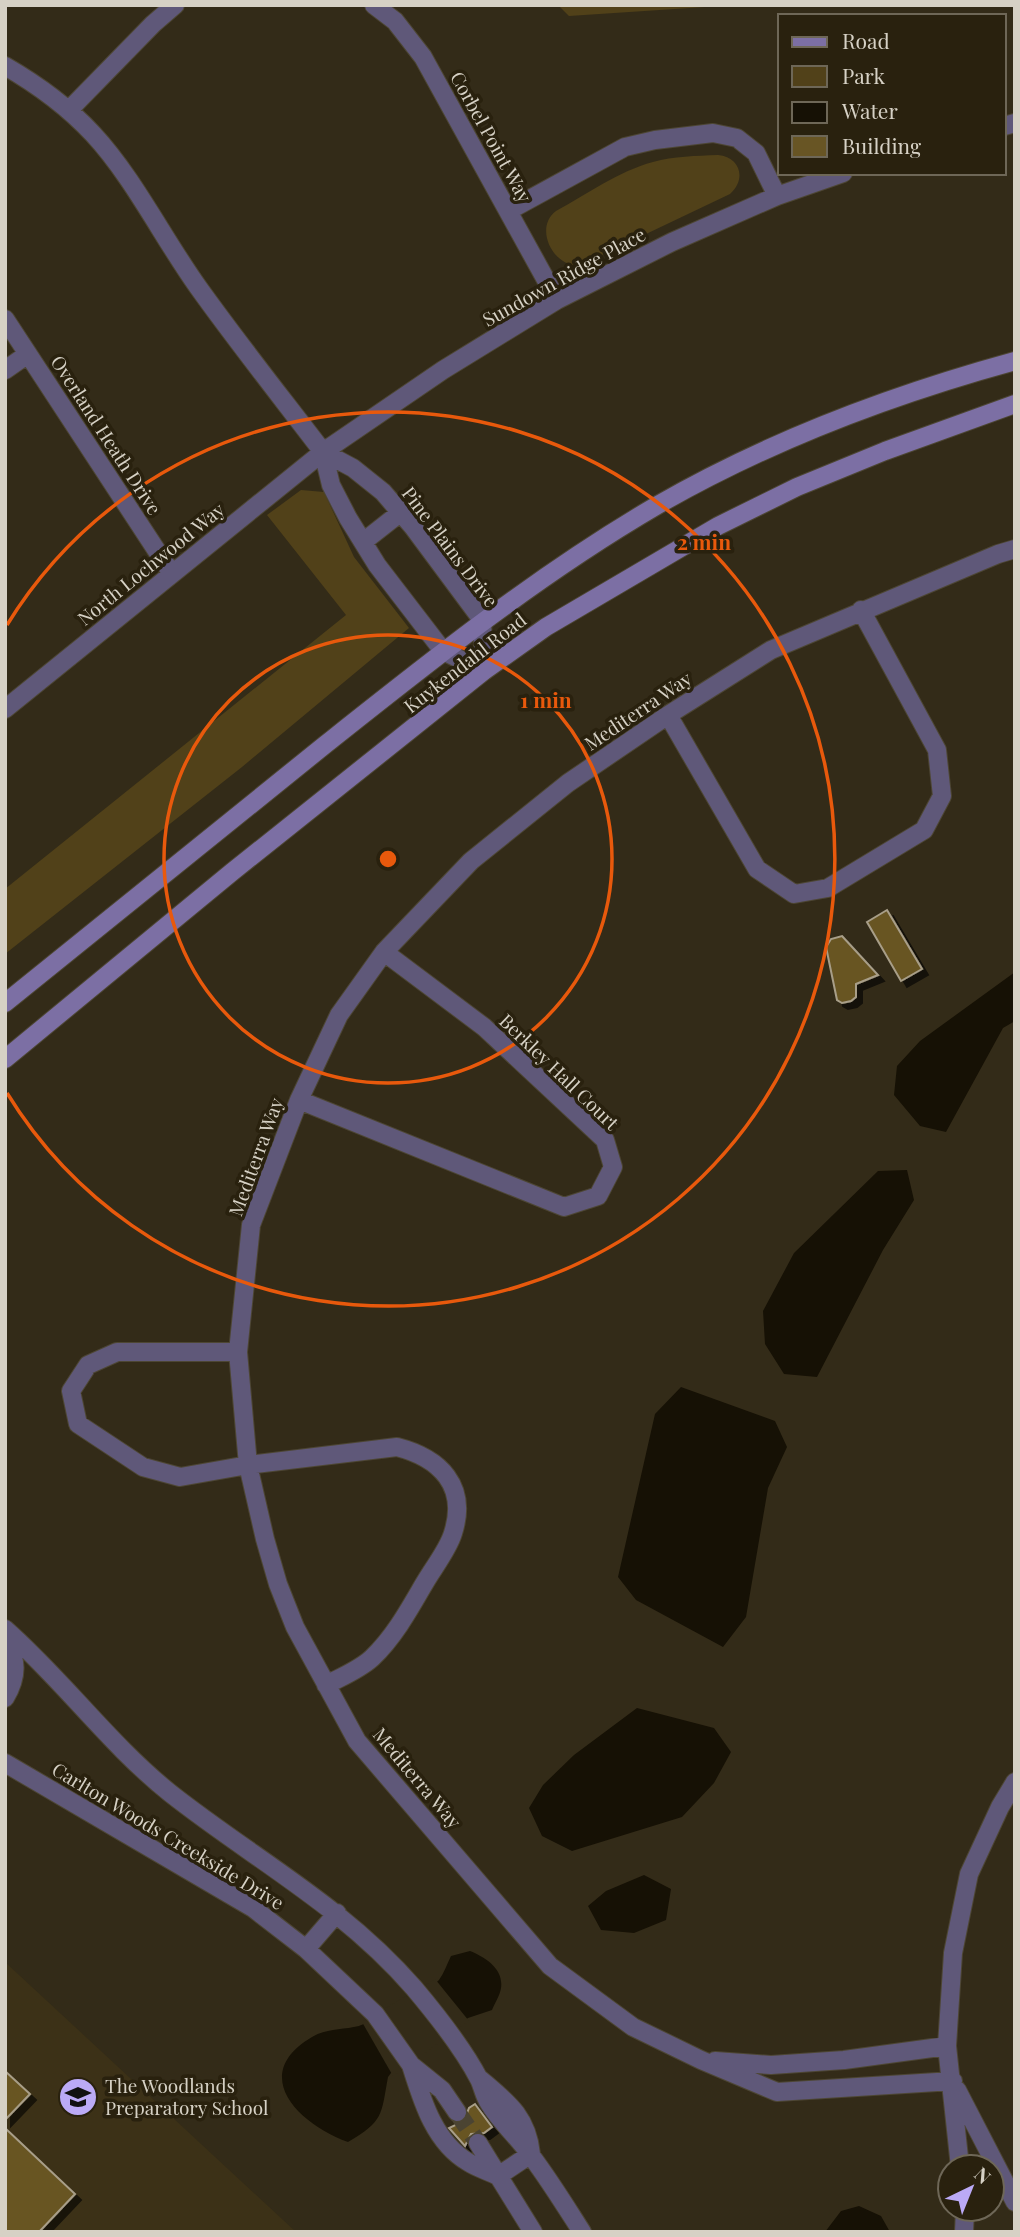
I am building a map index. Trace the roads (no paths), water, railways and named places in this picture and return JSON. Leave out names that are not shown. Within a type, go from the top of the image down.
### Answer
[{"type":"main road","name":"Kuykendahl Road","points":[[5,1003],[482,620],[564,563],[657,505],[766,450],[901,396],[1015,361]]},
{"type":"main road","name":"Kuykendahl Road","points":[[5,1059],[232,872],[484,671],[546,627],[718,526],[837,470],[1015,404]]},
{"type":"street","points":[[69,110],[175,5]]},
{"type":"street","name":"Corbel Point Way","points":[[374,5],[395,21],[423,57],[557,300]]},
{"type":"street","name":"Pine Plains Drive","points":[[5,66],[37,85],[69,110],[94,136],[197,285],[323,452],[331,485],[377,565],[443,651],[484,671],[482,620],[383,492],[353,468],[323,452]]},
{"type":"street","points":[[508,211],[625,147],[655,140],[713,133],[737,138],[756,153],[776,196]]},
{"type":"street","name":"Sundown Ridge Place","points":[[323,452],[443,370],[557,300],[673,242],[776,196],[837,175]]},
{"type":"street","name":"Overland Heath Drive","points":[[5,319],[172,574]]},
{"type":"street","points":[[5,370],[28,354]]},
{"type":"street","name":"North Lochwood Way","points":[[5,709],[323,452]]},
{"type":"street","points":[[363,542],[400,513]]},
{"type":"street","name":"Mediterra Way","points":[[953,2081],[777,2092],[701,2060],[633,2027],[550,1966],[357,1741],[295,1627],[278,1584],[248,1465],[238,1352],[251,1225],[299,1100],[339,1015],[384,952],[471,861],[568,783],[771,650],[861,610],[1015,549]]},
{"type":"street","points":[[668,715],[757,869],[794,894],[828,888],[924,830],[942,796],[937,750],[861,610]]},
{"type":"street","name":"Berkley Hall Court","points":[[299,1100],[564,1208],[598,1196],[613,1167],[605,1140],[484,1027],[384,952]]},
{"type":"street","points":[[238,1352],[117,1352],[88,1365],[71,1391],[78,1424],[143,1467],[180,1477],[248,1465],[397,1447],[419,1453],[440,1467],[452,1486],[458,1508],[453,1534],[402,1622],[370,1660],[326,1685]]},
{"type":"street","name":"Carlton Woods Creekside Drive","points":[[5,1629],[17,1665],[13,1685],[5,1698]]},
{"type":"street","name":"Carlton Woods Creekside Drive","points":[[5,1629],[41,1661],[111,1741],[170,1793],[337,1913],[377,1949],[415,1989],[478,2077],[508,2102],[523,2122],[529,2135],[531,2154],[582,2232]]},
{"type":"street","name":"Carlton Woods Creekside Drive","points":[[5,1763],[253,1908],[306,1948],[375,2014],[411,2064],[442,2090],[457,2112]]},
{"type":"street","points":[[959,2153],[953,2081],[947,2046],[953,1953],[969,1874],[1000,1807],[1015,1783]]},
{"type":"street","points":[[306,1948],[337,1913]]},
{"type":"street","name":"Mediterra Way","points":[[701,2060],[771,2065],[844,2060],[947,2046]]},
{"type":"street","name":"Carlton Woods Creekside Drive","points":[[411,2064],[423,2102],[447,2144],[467,2162],[498,2176]]},
{"type":"street","points":[[953,2081],[1015,2202]]},
{"type":"street","points":[[478,2143],[533,2232]]},
{"type":"street","points":[[498,2176],[531,2154]]},
{"type":"water","points":[[1015,972],[1015,1021],[1003,1028],[946,1132],[920,1126],[894,1095],[897,1066],[920,1041]]},
{"type":"water","points":[[907,1170],[914,1200],[883,1250],[817,1377],[784,1374],[765,1344],[763,1311],[794,1253],[878,1171]]},
{"type":"water","points":[[681,1387],[775,1421],[787,1447],[768,1488],[746,1617],[723,1647],[636,1600],[618,1577],[655,1414]]},
{"type":"water","points":[[637,1708],[714,1728],[731,1752],[714,1783],[682,1817],[572,1851],[542,1836],[529,1808],[543,1785],[574,1755]]},
{"type":"water","points":[[644,1875],[671,1889],[666,1920],[634,1933],[601,1930],[588,1906],[606,1891]]},
{"type":"water","points":[[470,1951],[487,1960],[500,1975],[500,1991],[492,2010],[468,2018],[391,2073],[382,2109],[375,2122],[348,2142],[330,2134],[298,2111],[282,2082],[284,2067],[293,2052],[318,2034],[359,2026],[375,2019],[439,1980],[451,1956]]},
{"type":"water","points":[[859,2206],[881,2216],[890,2232],[825,2232],[841,2211]]},
{"type":"tunnel","points":[[457,2112],[478,2143]]},
{"type":"place","name":"The Woodlands Preparatory School","points":[[78,2097]]}]
